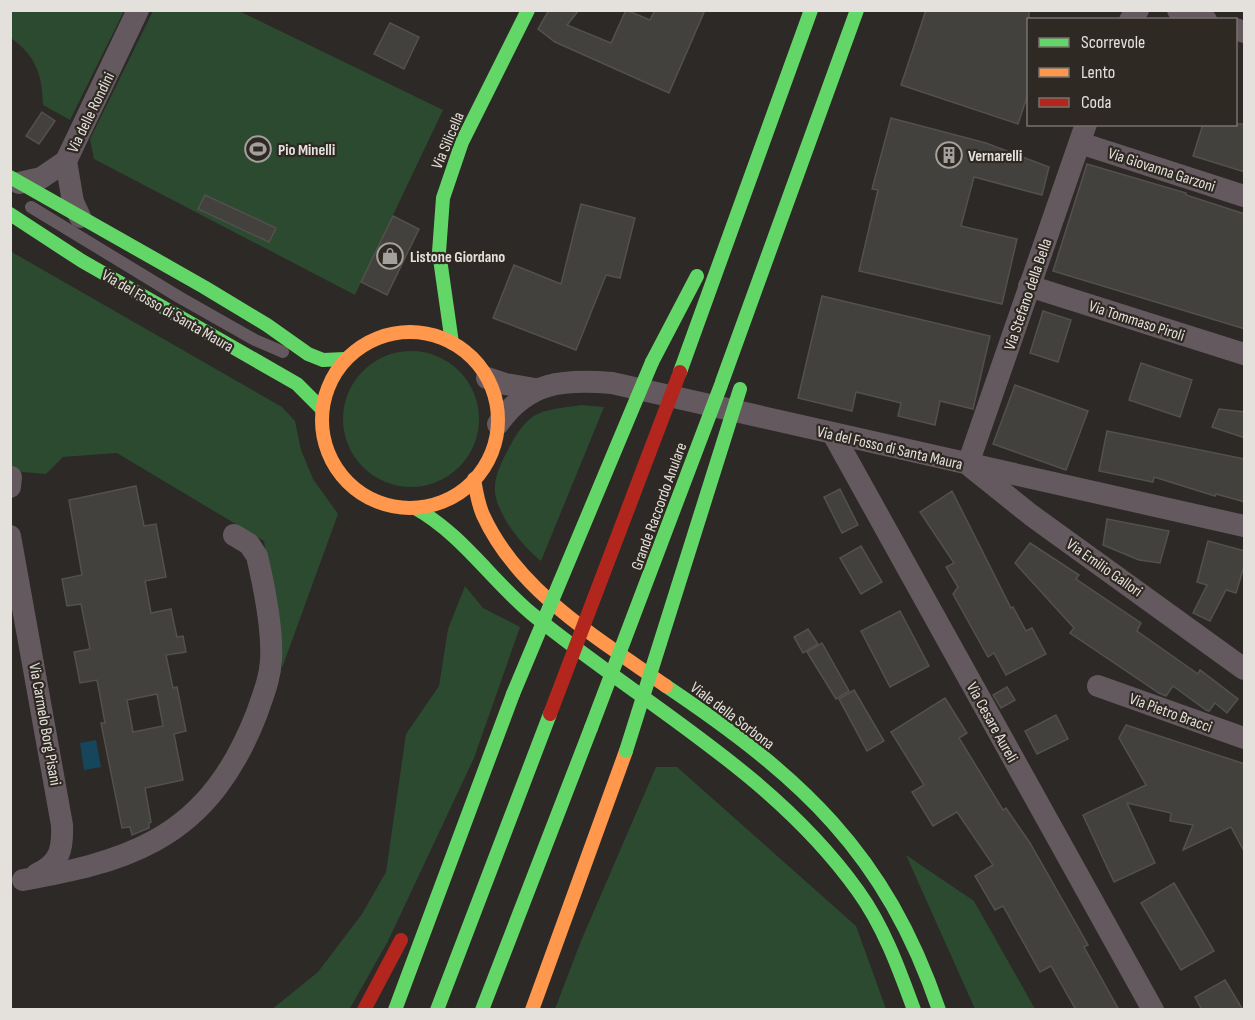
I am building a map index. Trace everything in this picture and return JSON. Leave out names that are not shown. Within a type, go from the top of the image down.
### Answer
[{"type":"main road","name":"Via Silicella","points":[[453,343],[443,294],[440,228],[446,185],[478,110],[528,10]]},
{"type":"main road","name":"Grande Raccordo Anulare","points":[[437,1010],[680,372],[811,10]]},
{"type":"main road","name":"Grande Raccordo Anulare","points":[[483,1010],[722,382],[857,10]]},
{"type":"main road","points":[[395,1010],[513,694],[652,362],[747,185]]},
{"type":"main road","name":"Via del Fosso di Santa Maura","points":[[16,186],[80,217],[267,325],[308,354],[323,360],[345,359]]},
{"type":"main road","points":[[755,333],[785,208]]},
{"type":"main road","name":"Via del Fosso di Santa Maura","points":[[10,214],[82,261],[297,384],[322,410]]},
{"type":"main road","name":"Via Silicella","points":[[411,332],[419,330],[431,317],[443,294]]},
{"type":"main road","points":[[411,332],[433,335],[453,343],[478,364],[496,400],[498,424],[493,451],[474,479],[458,494],[444,501],[415,508],[394,506],[374,500],[362,494],[341,475],[325,444],[322,410],[330,382],[345,359],[375,339],[411,332]]},
{"type":"main road","points":[[532,1010],[626,751],[745,373]]},
{"type":"main road","name":"Viale della Sorbona","points":[[474,479],[476,502],[483,518],[504,552],[530,583],[563,611],[771,763],[830,818],[868,864],[903,922],[927,974],[939,1010]]},
{"type":"main road","points":[[415,508],[459,537],[530,612],[590,661],[738,769],[797,818],[831,856],[872,914],[901,973],[914,1010]]},
{"type":"main road","points":[[417,909],[449,866]]},
{"type":"main road","points":[[364,1010],[406,929]]},
{"type":"street","name":"Via delle Rondini","points":[[80,217],[73,202],[66,161],[138,10]]},
{"type":"street","points":[[1178,10],[1200,18]]},
{"type":"street","name":"Via Giovanna Garzoni","points":[[1083,134],[1245,196]]},
{"type":"street","name":"Via Stefano della Bella","points":[[968,464],[1083,134]]},
{"type":"street","points":[[16,186],[41,178],[66,161]]},
{"type":"street","name":"Via Tommaso Piroli","points":[[1029,286],[1245,354]]},
{"type":"street","name":"Via del Fosso di Santa Maura","points":[[487,378],[535,389],[577,381],[623,384],[833,434],[1245,526]]},
{"type":"street","name":"Via del Fosso di Santa Maura","points":[[498,424],[511,408],[535,389]]},
{"type":"street","name":"Via Cesare Aureli","points":[[833,434],[1153,1010]]},
{"type":"street","name":"Via Emilio Gallori","points":[[968,464],[1031,515],[1245,669]]},
{"type":"street","points":[[10,487],[11,477]]},
{"type":"street","points":[[1031,515],[1032,499],[1040,480]]},
{"type":"street","name":"Via Carmelo Borg Pisani","points":[[10,536],[58,789],[62,831],[61,852],[57,861],[17,882]]},
{"type":"street","points":[[17,882],[81,868],[152,842],[178,826],[204,803],[229,772],[247,738],[264,694],[271,659],[257,556],[249,544],[234,536]]},
{"type":"street","name":"Via Pietro Bracci","points":[[1098,686],[1245,738]]},
{"type":"lane","name":"Via del Fosso di Santa Maura","points":[[16,186],[103,252],[255,340],[279,351],[308,354]]},
{"type":"green space","points":[[11,10],[124,11],[70,120],[43,105],[41,84],[36,67],[20,45],[11,38]]},
{"type":"green space","name":"Pio Minelli","points":[[153,11],[239,11],[443,110],[355,295],[94,159],[90,139]]},
{"type":"green space","points":[[10,251],[282,407],[295,421],[301,450],[313,479],[338,514],[282,668],[264,541],[117,453],[63,457],[46,474],[11,471]]},
{"type":"green space","points":[[411,351],[437,356],[459,371],[474,393],[479,419],[474,445],[459,467],[437,482],[411,487],[385,482],[363,467],[348,445],[343,419],[348,393],[363,371],[385,356]]},
{"type":"green space","points":[[581,405],[604,407],[541,561],[526,547],[503,516],[495,495],[497,475],[516,436],[530,418],[550,410]]},
{"type":"green space","points":[[465,586],[483,608],[520,627],[474,758],[388,941],[349,1010],[271,1010],[318,972],[362,914],[386,872],[406,734],[439,686],[448,629]]},
{"type":"green space","points":[[656,767],[677,767],[856,926],[886,1009],[555,1009],[581,941]]},
{"type":"green space","points":[[906,855],[974,901],[1035,1009],[975,1009]]},
{"type":"water","points":[[96,740],[101,767],[84,770],[80,743]]},
{"type":"building","points":[[549,10],[579,10],[567,25],[611,43],[626,10],[650,20],[655,10],[705,10],[669,93],[555,42],[538,29]]},
{"type":"building","points":[[926,10],[1029,10],[1029,18],[1027,18],[1027,97],[1018,124],[901,85]]},
{"type":"building","points":[[390,23],[419,37],[404,69],[374,54]]},
{"type":"building","points":[[42,112],[55,121],[39,144],[26,136]]},
{"type":"building","points":[[891,118],[986,143],[1049,167],[1042,195],[974,177],[961,226],[1017,239],[1002,304],[859,271],[878,190],[872,189]]},
{"type":"building","points":[[1245,124],[1245,172],[1193,156],[1202,126]]},
{"type":"building","points":[[1087,164],[1186,193],[1186,195],[1245,214],[1245,329],[1053,271]]},
{"type":"building","points":[[205,195],[276,228],[269,242],[198,209]]},
{"type":"building","points":[[581,204],[635,218],[620,278],[606,275],[576,350],[493,318],[514,265],[561,284]]},
{"type":"building","name":"Listone Giordano","points":[[393,216],[419,229],[387,295],[361,282]]},
{"type":"building","points":[[822,296],[990,336],[973,409],[940,401],[935,425],[898,416],[901,403],[856,392],[852,411],[798,398]]},
{"type":"building","points":[[1043,311],[1071,320],[1058,362],[1030,353]]},
{"type":"building","points":[[1141,363],[1192,380],[1180,417],[1129,400]]},
{"type":"building","points":[[1015,385],[1088,411],[1066,470],[993,444]]},
{"type":"building","points":[[1219,409],[1245,412],[1245,438],[1212,427]]},
{"type":"building","points":[[1107,431],[1245,459],[1245,502],[1216,494],[1215,496],[1154,477],[1153,482],[1099,471]]},
{"type":"building","points":[[136,486],[144,526],[156,524],[166,577],[145,581],[151,613],[171,609],[177,637],[183,636],[186,652],[166,655],[173,688],[177,687],[186,731],[174,734],[183,780],[145,788],[151,822],[149,828],[132,835],[130,827],[122,828],[101,723],[105,723],[97,680],[80,683],[74,652],[90,649],[81,604],[67,606],[62,579],[82,575],[69,500]],"holes":[[[157,694],[163,726],[133,732],[127,700]]]},
{"type":"building","points":[[840,489],[858,525],[842,533],[824,497]]},
{"type":"building","points":[[952,491],[1011,608],[1013,607],[1026,631],[1032,628],[1046,654],[1006,675],[994,653],[988,657],[953,594],[958,587],[946,567],[954,563],[920,512]]},
{"type":"building","points":[[1107,519],[1169,531],[1160,563],[1139,560],[1103,545]]},
{"type":"building","points":[[1208,541],[1245,551],[1245,563],[1236,593],[1226,590],[1210,621],[1193,613],[1207,585],[1197,582]]},
{"type":"building","points":[[1030,543],[1079,575],[1076,579],[1141,623],[1137,631],[1198,674],[1200,670],[1238,699],[1227,713],[1215,703],[1209,711],[1206,710],[1173,686],[1166,696],[1159,693],[1070,633],[1074,628],[1015,563]]},
{"type":"building","points":[[861,546],[882,582],[861,594],[840,558]]},
{"type":"building","points":[[900,611],[929,666],[890,687],[861,631]]},
{"type":"building","points":[[808,629],[818,644],[803,653],[794,637]]},
{"type":"building","points":[[822,643],[849,691],[836,699],[807,652]]},
{"type":"building","points":[[1007,687],[1015,700],[1001,708],[993,695]]},
{"type":"building","points":[[854,690],[884,741],[867,751],[839,699]]},
{"type":"building","points":[[945,698],[967,733],[959,738],[1003,810],[1006,808],[1030,843],[1088,945],[1084,947],[1119,1010],[1076,1010],[1051,966],[1040,972],[1003,906],[995,910],[975,876],[993,865],[957,812],[933,826],[912,792],[924,785],[891,732]]},
{"type":"building","points":[[1056,715],[1068,739],[1037,754],[1025,731]]},
{"type":"building","points":[[1126,725],[1245,764],[1245,853],[1231,827],[1183,850],[1193,825],[1170,821],[1171,813],[1127,803],[1155,863],[1114,882],[1083,815],[1146,785],[1119,738]]},
{"type":"building","points":[[1174,883],[1214,951],[1181,970],[1141,903]]},
{"type":"building","points":[[1225,980],[1243,1010],[1202,1010],[1195,997]]},
{"type":"traffic: fast","points":[[452,343],[439,252],[443,198],[462,142],[528,10]]},
{"type":"traffic: fast","points":[[680,372],[811,10]]},
{"type":"traffic: fast","points":[[722,382],[857,10]]},
{"type":"traffic: fast","points":[[10,177],[204,287],[267,325],[308,354],[323,360],[345,359]]},
{"type":"traffic: fast","points":[[10,214],[82,261],[297,384],[322,409]]},
{"type":"traffic: fast","points":[[652,362],[697,276]]},
{"type":"traffic: fast","points":[[513,694],[652,362]]},
{"type":"traffic: fast","points":[[591,728],[721,385]]},
{"type":"traffic: fast","points":[[626,751],[740,389]]},
{"type":"traffic: fast","points":[[415,508],[448,531],[532,614],[705,742],[787,811],[824,849],[858,891],[876,919],[914,1010]]},
{"type":"traffic: fast","points":[[666,686],[758,753],[833,823],[864,862],[893,906],[917,954],[939,1010]]},
{"type":"traffic: fast","points":[[395,1010],[513,694]]},
{"type":"traffic: fast","points":[[437,1010],[550,714]]},
{"type":"traffic: fast","points":[[482,1010],[591,728]]},
{"type":"traffic: slow","points":[[410,332],[444,339],[459,347],[472,358],[483,371],[491,386],[498,420],[491,454],[483,469],[472,482],[459,493],[444,501],[410,508],[376,501],[361,493],[348,482],[337,469],[329,454],[322,420],[329,386],[337,371],[348,358],[361,347],[376,339],[410,332]]},
{"type":"traffic: slow","points":[[474,479],[483,515],[498,543],[517,568],[562,612],[666,686]]},
{"type":"traffic: slow","points":[[532,1010],[626,751]]},
{"type":"traffic: jam","points":[[550,714],[680,372]]},
{"type":"traffic: jam","points":[[364,1010],[401,940]]},
{"type":"place","name":"Pio Minelli","points":[[258,149]]},
{"type":"place","name":"Vernarelli","points":[[949,155]]},
{"type":"place","name":"Listone Giordano","points":[[390,256]]}]
